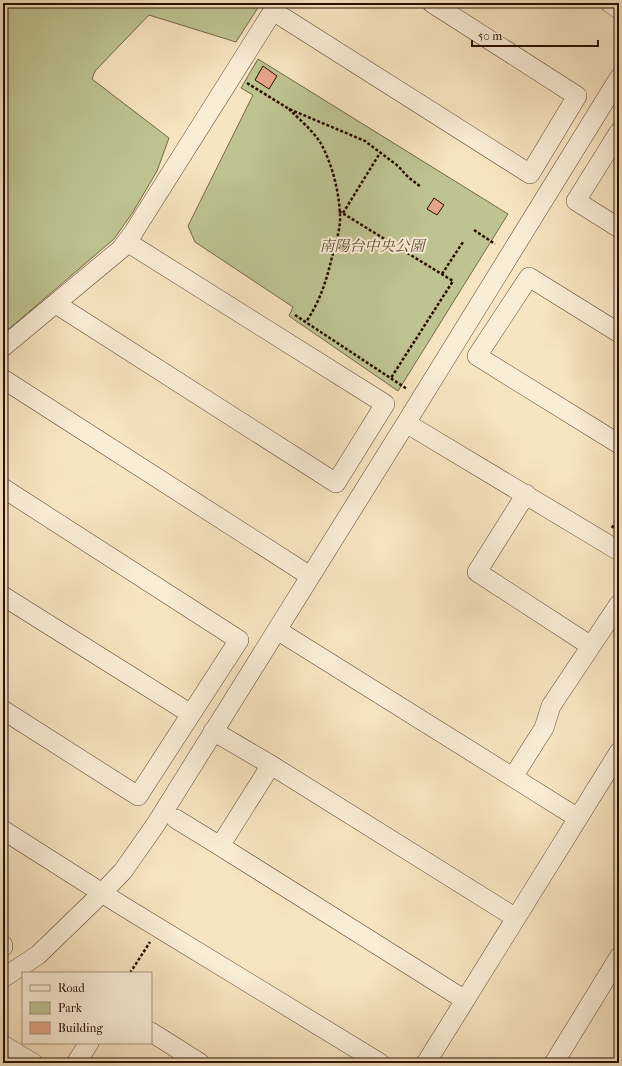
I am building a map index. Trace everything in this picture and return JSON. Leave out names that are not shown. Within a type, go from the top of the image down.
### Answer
[{"type":"street","points":[[3,348],[121,249],[127,242],[275,7],[530,174],[577,96],[432,3]]},
{"type":"street","points":[[610,3],[619,9]]},
{"type":"street","points":[[3,978],[38,955],[102,894],[123,871],[156,824],[619,78]]},
{"type":"street","points":[[619,132],[576,201],[619,228]]},
{"type":"street","points":[[56,304],[336,483],[385,404],[127,242]]},
{"type":"street","points":[[619,333],[529,277],[477,356],[619,444]]},
{"type":"street","points":[[3,379],[310,576]]},
{"type":"street","points":[[406,422],[619,551]]},
{"type":"street","points":[[3,488],[239,640],[138,796],[3,710]]},
{"type":"street","points":[[526,494],[478,572],[591,646]]},
{"type":"street","points":[[3,596],[191,714]]},
{"type":"street","points":[[513,777],[544,728],[551,706],[619,604]]},
{"type":"street","points":[[276,630],[578,818]]},
{"type":"street","points":[[214,731],[516,918]]},
{"type":"street","points":[[426,1063],[578,818],[617,760]]},
{"type":"street","points":[[220,846],[271,765]]},
{"type":"street","points":[[176,818],[465,1000]]},
{"type":"street","points":[[3,830],[102,894],[380,1063]]},
{"type":"street","points":[[554,1063],[619,957]]},
{"type":"street","points":[[152,1033],[200,1063]]},
{"type":"street","points":[[76,1063],[88,1044]]},
{"type":"street","points":[[3,1045],[33,1063]]},
{"type":"path","points":[[232,74],[288,109],[303,122],[320,142],[328,160],[336,185],[340,211],[339,223],[326,284],[306,322]]},
{"type":"path","points":[[288,109],[365,140],[398,166],[408,177],[421,187]]},
{"type":"path","points":[[343,213],[380,153]]},
{"type":"path","points":[[340,211],[453,281],[391,378]]},
{"type":"path","points":[[474,230],[498,246]]},
{"type":"path","points":[[442,274],[463,242]]},
{"type":"path","points":[[296,316],[409,390]]},
{"type":"path","points":[[131,972],[158,928]]},
{"type":"green space","points":[[3,3],[261,3],[236,42],[149,15],[95,71],[92,79],[169,138],[157,171],[133,212],[114,239],[3,334]]},
{"type":"green space","name":"南陽台中央公園","points":[[258,59],[508,214],[398,391],[289,316],[293,307],[195,242],[188,226],[253,95],[241,88]]},
{"type":"building","points":[[263,66],[277,76],[269,89],[255,80]]},
{"type":"building","points":[[434,198],[444,205],[437,215],[427,209]]}]
